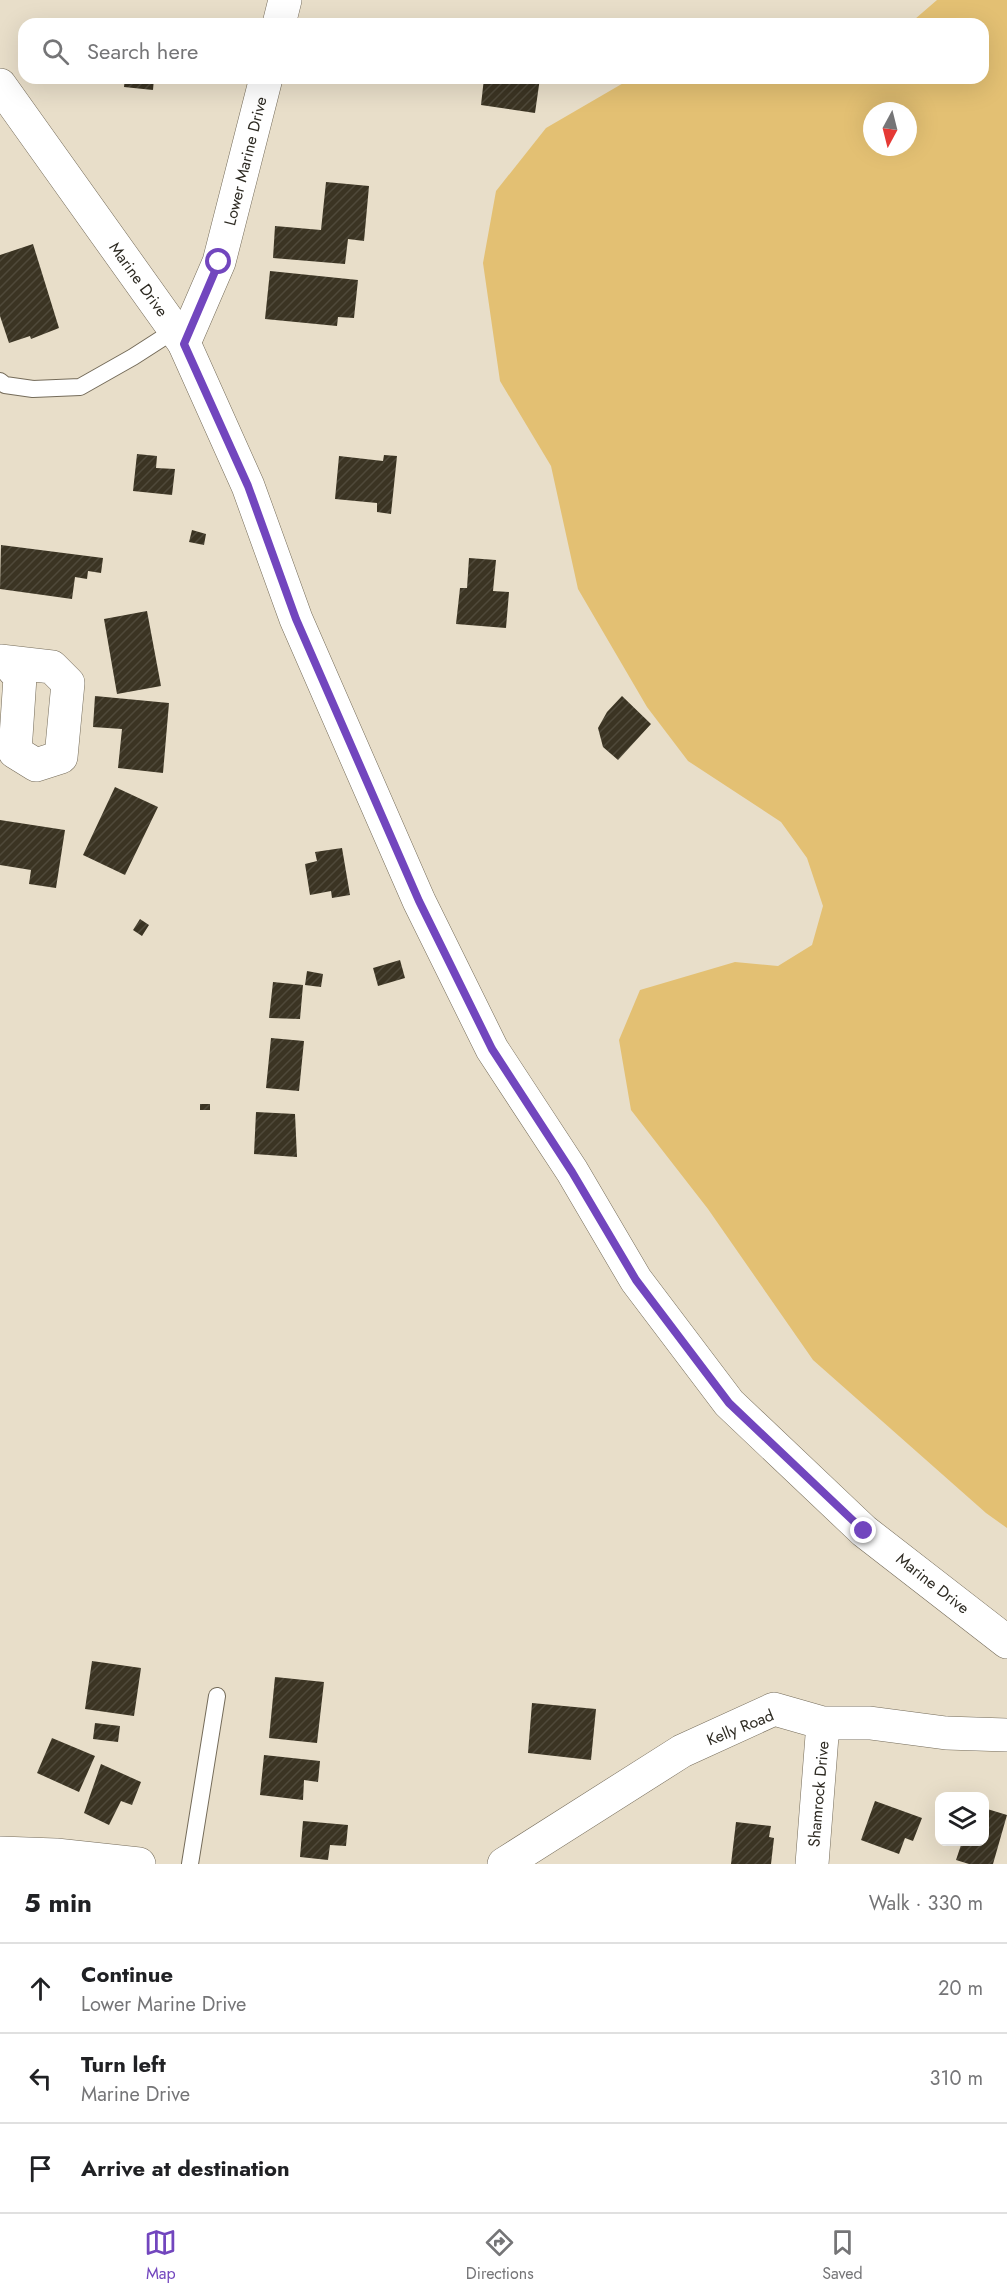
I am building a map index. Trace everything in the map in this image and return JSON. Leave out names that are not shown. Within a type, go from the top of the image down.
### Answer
[{"type":"street","points":[[280,18],[285,0]]},
{"type":"street","name":"Lower Marine Drive","points":[[179,337],[219,262],[264,84]]},
{"type":"street","name":"Marine Drive","points":[[0,85],[179,337],[248,486],[296,619],[424,912],[492,1049],[572,1172],[636,1280],[729,1403],[864,1531],[1007,1642]]},
{"type":"street","name":"Kelly Road","points":[[504,1864],[682,1751],[774,1709],[823,1723],[870,1723],[946,1733],[1007,1735]]},
{"type":"street","name":"Shamrock Drive","points":[[812,1864],[823,1723]]},
{"type":"street","points":[[0,1853],[56,1860],[139,1864]]},
{"type":"lane","points":[[0,381],[5,385],[33,389],[80,387],[133,357],[179,337]]},
{"type":"lane","points":[[190,1864],[217,1695]]},
{"type":"shaded area","points":[[937,0],[1007,0],[1007,1528],[986,1513],[813,1360],[708,1209],[631,1110],[619,1040],[640,990],[735,962],[778,966],[812,945],[823,906],[807,858],[781,822],[688,761],[647,707],[578,589],[551,466],[500,381],[483,263],[496,191],[546,128],[622,84],[989,84],[989,18],[916,18]]},
{"type":"building","points":[[124,84],[154,84],[153,90],[124,87]]},
{"type":"building","points":[[483,84],[539,84],[535,113],[481,105]]},
{"type":"building","points":[[326,182],[369,186],[364,241],[348,239],[345,264],[273,258],[275,226],[321,230]]},
{"type":"building","points":[[33,244],[59,328],[31,339],[30,336],[9,343],[0,316],[0,255]]},
{"type":"building","points":[[270,271],[358,280],[354,318],[338,317],[337,326],[265,319]]},
{"type":"building","points":[[137,454],[157,456],[156,468],[175,469],[172,495],[133,491]]},
{"type":"building","points":[[384,455],[397,456],[391,514],[377,512],[377,503],[335,499],[339,456],[383,461]]},
{"type":"building","points":[[192,530],[206,534],[204,545],[189,542]]},
{"type":"building","points":[[1,545],[103,558],[101,573],[88,571],[87,579],[75,577],[72,599],[0,589]]},
{"type":"building","points":[[469,558],[496,560],[493,591],[509,592],[506,628],[456,624],[460,588],[467,588]]},
{"type":"building","points":[[147,611],[161,686],[117,694],[104,619]]},
{"type":"building","points":[[95,696],[169,703],[163,773],[118,768],[122,729],[93,727]]},
{"type":"building","points":[[622,696],[651,724],[618,760],[603,747],[598,728],[607,712]]},
{"type":"building","points":[[115,787],[158,807],[125,875],[83,855]]},
{"type":"building","points":[[0,820],[65,830],[56,888],[29,884],[31,870],[0,865]]},
{"type":"building","points":[[342,848],[350,895],[332,898],[331,891],[310,895],[305,864],[317,861],[315,852]]},
{"type":"building","points":[[140,919],[149,925],[142,936],[133,930]]},
{"type":"building","points":[[400,960],[405,978],[378,986],[373,968]]},
{"type":"building","points":[[307,971],[323,974],[321,987],[305,985]]},
{"type":"building","points":[[273,982],[303,985],[300,1019],[269,1018]]},
{"type":"building","points":[[271,1038],[304,1041],[299,1091],[266,1088]]},
{"type":"building","points":[[200,1104],[210,1104],[210,1110],[200,1110]]},
{"type":"building","points":[[256,1112],[295,1114],[297,1157],[254,1154]]},
{"type":"building","points":[[92,1661],[141,1668],[134,1716],[85,1709]]},
{"type":"building","points":[[275,1677],[324,1682],[317,1743],[269,1738]]},
{"type":"building","points":[[532,1703],[596,1709],[591,1760],[528,1753]]},
{"type":"building","points":[[95,1723],[120,1726],[118,1742],[93,1739]]},
{"type":"building","points":[[52,1738],[95,1756],[79,1792],[37,1773]]},
{"type":"building","points":[[264,1755],[320,1761],[318,1782],[304,1780],[303,1800],[260,1795]]},
{"type":"building","points":[[101,1764],[141,1782],[132,1805],[121,1801],[109,1825],[84,1813]]},
{"type":"building","points":[[875,1801],[922,1818],[913,1841],[905,1838],[899,1854],[861,1840]]},
{"type":"building","points":[[989,1810],[1007,1815],[993,1864],[969,1864],[956,1860],[961,1846],[989,1846]]},
{"type":"building","points":[[303,1821],[348,1825],[346,1846],[330,1845],[328,1860],[300,1857]]},
{"type":"building","points":[[736,1822],[771,1826],[769,1837],[774,1838],[771,1864],[731,1864]]},
{"type":"route","points":[[219,262],[184,344],[248,486],[296,619],[419,901],[492,1049],[572,1172],[636,1280],[729,1403],[864,1531]]}]
